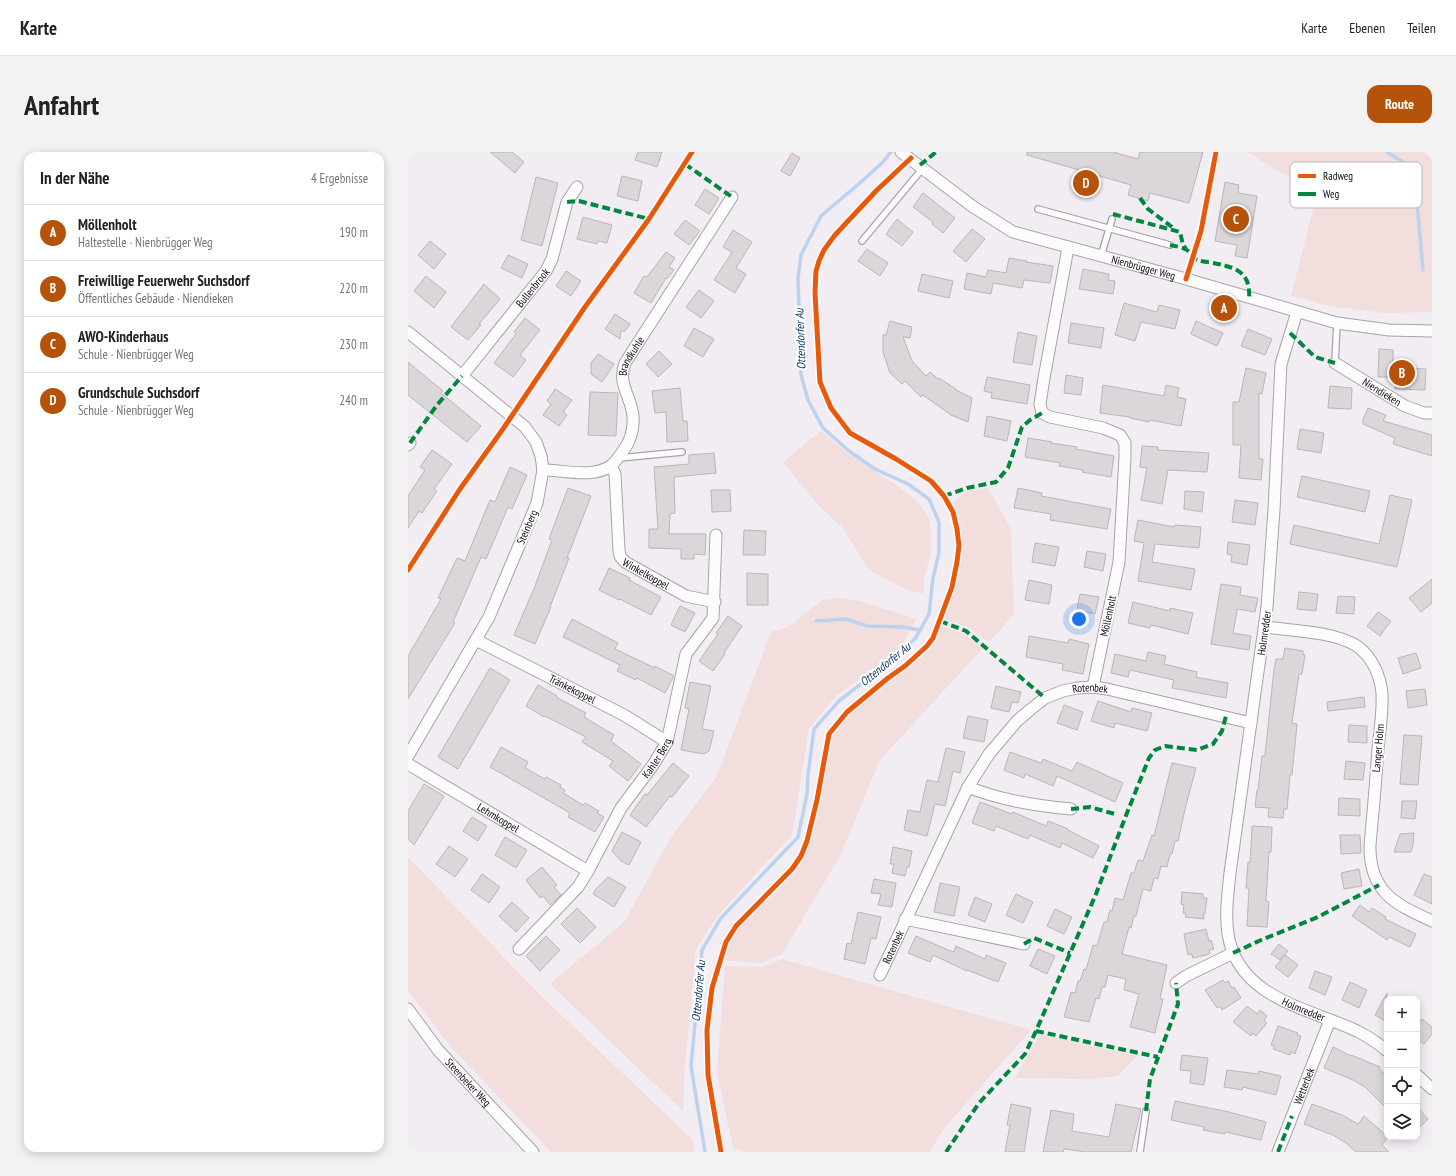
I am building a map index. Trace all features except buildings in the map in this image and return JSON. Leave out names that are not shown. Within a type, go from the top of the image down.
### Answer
[{"type":"street","name":"Nienbrügger Weg","points":[[906,155],[972,206],[1013,232],[1337,323],[1389,330],[1432,331]]},
{"type":"street","name":"Bullenbrook","points":[[462,376],[546,271],[552,259],[566,202],[577,187]]},
{"type":"street","name":"Brandkuhle","points":[[614,462],[627,444],[631,434],[633,419],[632,409],[622,377],[625,363],[732,197]]},
{"type":"street","name":"Möllenholt","points":[[1068,248],[1044,378],[1040,404],[1042,413],[1050,417],[1103,428],[1120,435],[1125,443],[1126,457],[1119,562],[1093,687]]},
{"type":"street","name":"Holmredder","points":[[1297,312],[1281,364],[1274,510],[1265,627],[1230,873],[1227,906],[1228,934],[1233,953],[1247,974],[1265,991],[1291,1005],[1357,1031],[1384,1049]]},
{"type":"street","name":"Steinberg","points":[[408,332],[524,427],[536,442],[541,456],[543,470],[537,503],[489,617],[408,756]]},
{"type":"street","name":"Niendieken","points":[[1334,362],[1405,406],[1432,413]]},
{"type":"street","points":[[543,470],[560,470],[576,474],[594,472],[614,462]]},
{"type":"street","name":"Winkelkoppel","points":[[614,462],[620,556],[625,562],[686,596],[715,602]]},
{"type":"street","name":"Kahler Berg","points":[[519,949],[578,887],[621,808],[653,765],[667,742],[686,654],[713,618],[715,602],[716,535]]},
{"type":"street","name":"Langer Holm","points":[[1265,627],[1337,637],[1357,647],[1371,662],[1376,671],[1382,693],[1370,845],[1372,868],[1379,885],[1388,897],[1403,908],[1432,921]]},
{"type":"street","name":"Tränkekoppel","points":[[476,640],[624,715],[667,742]]},
{"type":"street","name":"Rotenbek","points":[[880,975],[968,786],[989,754],[1017,721],[1045,698],[1063,691],[1093,687],[1251,723]]},
{"type":"street","name":"Lehmkoppel","points":[[408,764],[588,871]]},
{"type":"street","points":[[968,786],[985,794],[1048,807],[1071,809]]},
{"type":"street","name":"Rotenbek","points":[[905,919],[1024,944]]},
{"type":"street","points":[[1176,983],[1186,976],[1233,953]]},
{"type":"street","name":"Steenbeker Weg","points":[[408,1009],[438,1050],[533,1152]]},
{"type":"street","name":"Wetterbek","points":[[1278,1152],[1330,1020]]},
{"type":"street","points":[[1420,1078],[1432,1089]]},
{"type":"lane","points":[[862,241],[923,168]]},
{"type":"lane","points":[[1038,209],[1170,245]]},
{"type":"lane","points":[[1101,256],[1112,219]]},
{"type":"lane","points":[[1334,362],[1337,323]]},
{"type":"lane","points":[[614,462],[682,452]]},
{"type":"lane","points":[[1140,1152],[1146,1112]]},
{"type":"shaded area","points":[[1247,152],[1432,152],[1432,312],[1384,313],[1330,306],[1291,296],[1313,208],[1422,208],[1422,162],[1290,162],[1290,178]]},
{"type":"shaded area","points":[[821,431],[849,454],[899,487],[918,502],[929,518],[931,552],[924,579],[924,594],[905,589],[869,570],[843,528],[817,504],[783,462]]},
{"type":"shaded area","points":[[988,488],[1011,529],[1014,614],[989,642],[968,627],[944,619],[956,584],[961,556],[959,532],[953,502],[968,490]]},
{"type":"shaded area","points":[[839,598],[860,601],[916,619],[895,659],[879,665],[836,696],[809,729],[792,835],[720,913],[696,949],[685,1066],[683,1111],[550,984],[625,921],[671,837],[717,776],[771,632],[788,627],[823,600]]},
{"type":"shaded area","points":[[942,626],[964,634],[983,648],[880,760],[840,856],[782,954],[761,963],[720,960],[736,926],[792,869],[807,841],[817,800],[829,734],[847,712],[927,647]]},
{"type":"shaded area","points":[[408,857],[536,991],[693,1140],[694,1152],[551,1152],[451,1047],[408,990]]},
{"type":"shaded area","points":[[782,959],[1031,1030],[946,1126],[929,1152],[745,1152],[733,1147],[717,1072],[725,966],[763,967]]},
{"type":"shaded area","points":[[1040,1034],[1137,1056],[1117,1076],[1092,1079],[1015,1078]]},
{"type":"waterway","name":"Ottendorfer Au","points":[[705,1152],[691,1066],[702,950],[721,918],[798,837],[807,794],[814,729],[840,700],[878,671],[915,639],[929,614],[933,578],[939,553],[939,522],[929,499],[908,484],[875,469],[849,451],[823,428],[808,400],[801,375],[798,278],[801,255],[821,216],[883,162],[891,152]]},
{"type":"waterway","points":[[1387,152],[1403,162]]},
{"type":"waterway","points":[[1417,208],[1423,270]]},
{"type":"waterway","points":[[816,621],[846,619],[867,626],[903,627],[920,630]]},
{"type":"marked path","points":[[920,165],[936,152]]},
{"type":"marked path","points":[[685,164],[732,197]]},
{"type":"marked path","points":[[1140,198],[1148,209],[1172,227]]},
{"type":"marked path","points":[[567,202],[579,201],[649,219]]},
{"type":"marked path","points":[[1113,214],[1180,232],[1183,245],[1186,249]]},
{"type":"marked path","points":[[1170,245],[1187,250],[1197,260],[1225,266],[1238,271],[1247,281],[1249,298]]},
{"type":"marked path","points":[[1290,333],[1315,357],[1335,363]]},
{"type":"marked path","points":[[410,443],[437,405],[462,376]]},
{"type":"marked path","points":[[944,496],[967,488],[996,482],[1008,468],[1022,427],[1042,413]]},
{"type":"marked path","points":[[940,621],[966,631],[1045,698]]},
{"type":"marked path","points":[[946,1152],[979,1103],[1025,1054],[1096,894],[1149,758],[1155,750],[1165,746],[1197,750],[1213,744],[1222,731],[1226,716]]},
{"type":"marked path","points":[[1071,809],[1090,807],[1115,814]]},
{"type":"marked path","points":[[1233,953],[1318,917],[1379,885]]},
{"type":"marked path","points":[[1024,944],[1034,938],[1070,953]]},
{"type":"marked path","points":[[1146,1111],[1150,1079],[1178,1004],[1176,983]]},
{"type":"marked path","points":[[1036,1031],[1158,1057]]},
{"type":"marked path","points":[[1278,1152],[1292,1116]]},
{"type":"cycle path","points":[[408,570],[460,489],[503,429],[585,307],[649,219],[692,152]]},
{"type":"cycle path","points":[[1186,279],[1201,231],[1216,152]]},
{"type":"cycle path","points":[[721,1152],[708,1075],[707,1030],[712,988],[726,942],[736,926],[792,869],[801,856],[807,841],[817,800],[829,734],[847,712],[905,666],[927,646],[933,638],[952,587],[957,562],[959,546],[957,529],[953,512],[944,496],[931,481],[850,433],[831,408],[820,382],[815,293],[816,271],[819,261],[824,250],[835,235],[877,190],[911,158]]},
{"type":"place","name":"Grundschule Suchsdorf","points":[[1086,183]]},
{"type":"place","name":"AWO-Kinderhaus","points":[[1236,219]]},
{"type":"place","name":"Möllenholt","points":[[1224,308]]},
{"type":"place","name":"Freiwillige Feuerwehr Suchsdorf","points":[[1402,373]]}]
